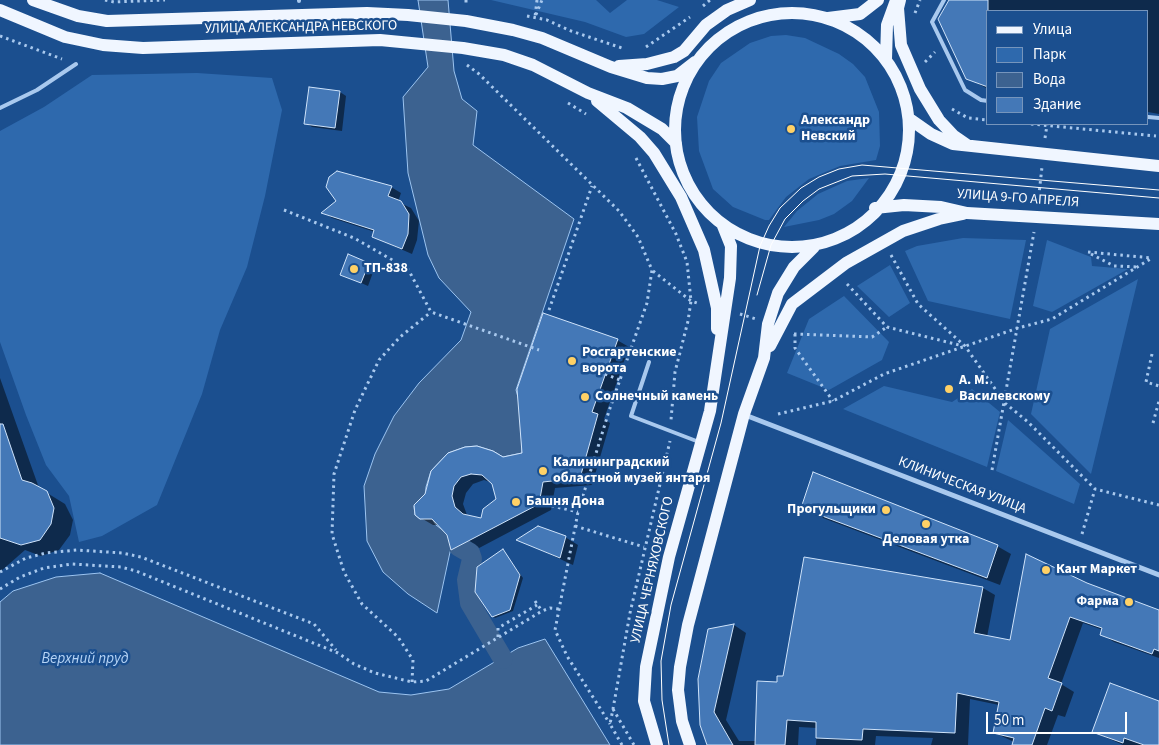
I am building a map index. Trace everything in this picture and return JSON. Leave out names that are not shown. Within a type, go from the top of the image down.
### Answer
[{"type":"main road","name":"УЛИЦА АЛЕКСАНДРА НЕВСКОГО","points":[[33,0],[78,16],[107,21],[367,13],[466,21],[542,38],[611,67],[647,78],[662,80],[677,76],[736,27],[757,18],[780,13],[801,13],[828,18]]},
{"type":"main road","points":[[611,67],[646,64],[674,57],[684,51],[706,25],[727,10],[750,0]]},
{"type":"main road","points":[[828,18],[860,14],[878,0]]},
{"type":"main road","points":[[886,59],[887,25],[896,0]]},
{"type":"main road","points":[[900,0],[898,8],[901,45],[920,89],[939,120],[954,136],[971,148]]},
{"type":"main road","name":"УЛИЦА АЛЕКСАНДРА НЕВСКОГО","points":[[0,10],[65,36],[103,45],[143,48],[286,41],[380,40],[463,48],[504,55],[533,64],[588,93],[627,108],[662,129],[676,143]]},
{"type":"main road","points":[[764,358],[768,324],[778,293],[794,267],[814,247],[845,231],[876,208],[895,187],[906,168],[911,120],[896,76],[886,59],[868,39],[853,29],[828,18]]},
{"type":"main road","points":[[700,58],[690,75],[680,101],[676,143],[689,186],[702,205],[723,226],[747,239],[762,243],[814,247]]},
{"type":"main road","points":[[588,93],[640,136],[654,153],[691,217],[704,250],[717,308],[718,362]]},
{"type":"main road","points":[[911,120],[931,134],[953,144],[971,148],[1159,166]]},
{"type":"main road","name":"УЛИЦА 9-ГО АПРЕЛЯ","points":[[876,208],[904,205],[942,207],[968,213],[1159,224]]},
{"type":"main road","points":[[690,745],[682,722],[678,690],[680,667],[688,625],[744,414],[764,358],[778,328],[792,304],[826,277],[865,251],[903,231],[939,219],[968,213]]},
{"type":"main road","name":"УЛИЦА ЧЕРНЯХОВСКОГО","points":[[657,745],[644,701],[646,667],[669,557],[701,443],[718,362],[730,278],[731,246],[723,226]]},
{"type":"street","name":"КЛИНИЧЕСКАЯ УЛИЦА","points":[[744,414],[1159,575]]},
{"type":"lane","points":[[944,0],[932,22],[965,90],[980,100],[986,101]]},
{"type":"lane","points":[[0,108],[37,90],[76,64]]},
{"type":"lane","points":[[649,362],[631,416],[701,443]]},
{"type":"path","points":[[105,0],[114,2],[165,0]]},
{"type":"path","points":[[466,0],[466,5]]},
{"type":"path","points":[[537,0],[535,17],[542,0]]},
{"type":"path","points":[[699,9],[710,0]]},
{"type":"path","points":[[915,19],[915,11],[920,0]]},
{"type":"path","points":[[647,47],[693,15]]},
{"type":"path","points":[[921,55],[923,64]]},
{"type":"path","points":[[462,61],[479,74],[592,186],[620,211],[638,236],[652,270],[691,301]]},
{"type":"path","points":[[568,103],[592,119]]},
{"type":"path","points":[[946,103],[952,109],[968,118],[986,120]]},
{"type":"path","points":[[992,470],[1036,216],[1047,125],[1156,136]]},
{"type":"path","points":[[610,724],[644,547],[670,441],[675,372],[691,301],[687,262],[682,248],[632,152]]},
{"type":"path","points":[[549,310],[592,186]]},
{"type":"path","points":[[284,210],[354,238],[408,269],[431,312],[539,350]]},
{"type":"path","points":[[890,252],[918,304],[965,346],[1004,403],[1028,422],[1095,489],[1159,505]]},
{"type":"path","points":[[757,419],[833,401],[884,374],[1018,328],[1052,320],[1140,267],[1152,258],[1088,252],[1114,266],[1140,267]]},
{"type":"path","points":[[622,745],[567,656],[555,630],[578,512],[647,303],[652,270]]},
{"type":"path","points":[[847,284],[888,326],[965,346]]},
{"type":"path","points":[[412,682],[413,660],[398,637],[362,604],[344,572],[332,534],[334,474],[355,410],[380,360],[400,337],[431,312]]},
{"type":"path","points":[[790,332],[795,334],[872,336],[888,326]]},
{"type":"path","points":[[795,334],[795,348],[833,401]]},
{"type":"path","points":[[1152,354],[1146,382],[1159,386]]},
{"type":"path","points":[[605,374],[620,380]]},
{"type":"path","points":[[1153,423],[1159,401]]},
{"type":"path","points":[[1079,544],[1095,489]]},
{"type":"path","points":[[539,503],[578,512]]},
{"type":"path","points":[[575,526],[644,547]]},
{"type":"path","points":[[0,572],[26,558],[46,552],[77,550],[122,553],[141,557],[314,624],[338,653]]},
{"type":"path","points":[[0,589],[20,577],[44,568],[72,564],[121,567],[136,571],[338,653],[354,664],[375,673],[412,682],[426,681],[542,612],[550,608],[559,609]]},
{"type":"path","points":[[534,602],[542,612]]},
{"type":"path","points":[[498,638],[498,628],[537,605]]},
{"type":"path","points":[[613,709],[634,745]]},
{"type":"green space","points":[[491,0],[596,0],[610,13],[627,0],[657,0],[679,7],[644,34],[626,37],[585,22]]},
{"type":"green space","points":[[786,35],[805,38],[839,54],[853,64],[865,77],[879,112],[880,146],[876,160],[840,166],[809,179],[786,197],[769,220],[765,220],[733,207],[713,189],[699,151],[697,117],[709,81],[721,63],[750,43],[771,36]]},
{"type":"green space","points":[[197,73],[272,78],[282,110],[265,196],[247,267],[220,330],[202,394],[157,505],[102,536],[79,542],[69,496],[46,465],[0,342],[0,131],[44,107],[92,75]]},
{"type":"green space","points":[[869,178],[852,201],[834,214],[819,220],[784,227],[797,211],[818,194],[847,181]]},
{"type":"green space","points":[[963,238],[1026,240],[1010,319],[928,301],[905,251],[917,246]]},
{"type":"green space","points":[[1047,240],[1091,257],[1092,266],[1128,269],[1052,312],[1033,306]]},
{"type":"green space","points":[[890,265],[910,303],[889,317],[857,286]]},
{"type":"green space","points":[[1138,279],[1091,474],[1031,414],[1050,329]]},
{"type":"green space","points":[[844,296],[889,342],[882,360],[829,390],[787,373],[809,319]]},
{"type":"green space","points":[[884,386],[952,402],[972,389],[1000,412],[987,467],[843,409]]},
{"type":"green space","points":[[1008,420],[1080,484],[1074,504],[996,471]]},
{"type":"water","points":[[418,0],[448,0],[454,71],[462,99],[477,111],[473,145],[574,219],[516,390],[520,404],[522,453],[503,457],[493,451],[477,446],[465,447],[448,453],[431,471],[426,487],[425,500],[414,506],[415,515],[420,519],[430,516],[436,525],[453,538],[437,613],[408,594],[383,572],[367,541],[364,486],[375,454],[394,416],[419,383],[461,340],[471,312],[439,278],[428,255],[408,173],[403,97],[428,67]]},
{"type":"water","name":"Верхний пруд","points":[[100,573],[379,692],[411,695],[449,689],[518,648],[545,639],[610,745],[0,745],[0,602],[13,591],[56,577]]},
{"type":"building","points":[[949,0],[988,0],[988,10],[986,10],[986,86],[966,79],[938,19]]},
{"type":"building","points":[[309,87],[340,91],[335,128],[304,124]]},
{"type":"building","points":[[337,171],[392,186],[388,196],[401,201],[409,214],[408,234],[402,249],[372,237],[374,230],[321,213],[336,201],[326,187],[329,177]]},
{"type":"building","name":"ТП-838","points":[[348,254],[369,263],[361,283],[340,275]]},
{"type":"building","points":[[543,313],[618,339],[592,412],[598,414],[580,478],[543,482],[539,504],[451,550],[447,535],[432,519],[420,519],[415,515],[414,505],[425,494],[431,471],[448,453],[465,447],[477,446],[493,451],[503,457],[522,453],[517,389]],"holes":[[[471,474],[482,475],[492,484],[496,499],[483,509],[481,518],[463,514],[455,507],[452,496],[454,486],[461,477]]]},
{"type":"building","points":[[0,424],[3,424],[22,480],[47,491],[54,508],[51,524],[40,540],[21,545],[0,538]]},
{"type":"building","points":[[813,472],[998,545],[987,578],[801,508]]},
{"type":"building","points":[[538,526],[566,536],[560,558],[516,540]]},
{"type":"building","points":[[503,549],[520,575],[510,610],[492,617],[475,592],[477,567]]},
{"type":"building","points":[[1026,554],[1087,583],[1159,610],[1159,651],[1154,649],[1152,654],[1100,635],[1102,628],[1070,617],[1048,678],[1062,683],[1052,711],[1045,708],[1032,745],[1012,745],[1014,738],[993,733],[999,702],[957,693],[955,733],[863,729],[862,740],[816,738],[816,722],[787,720],[785,745],[755,745],[757,681],[777,682],[777,676],[783,676],[804,557],[983,587],[974,633],[1010,640]]},
{"type":"building","points":[[734,624],[714,712],[733,745],[707,745],[700,725],[698,679],[708,629]]},
{"type":"building","points":[[1110,683],[1159,701],[1159,745],[1144,745],[1124,738],[1123,743],[1092,732]]},
{"type":"waterway","points":[[458,546],[470,553],[472,559],[467,580],[470,603],[503,659]]},
{"type":"tram line","points":[[669,745],[662,700],[661,661],[671,605],[721,423],[760,246],[780,208],[801,188],[819,177],[839,169],[862,165],[1159,190]]},
{"type":"tram line","points":[[757,295],[771,245],[785,219],[803,201],[819,189],[852,176],[885,174],[1159,198]]},
{"type":"place","name":"Александр Невский","points":[[791,129]]},
{"type":"place","name":"ТП-838","points":[[354,269]]},
{"type":"place","name":"Росгартенские ворота","points":[[572,361]]},
{"type":"place","name":"А. М. Василевскому","points":[[949,389]]},
{"type":"place","name":"Солнечный камень","points":[[585,397]]},
{"type":"place","name":"Калининградский областной музей янтаря","points":[[543,471]]},
{"type":"place","name":"Башня Дона","points":[[516,502]]},
{"type":"place","name":"Прогульщики","points":[[886,510]]},
{"type":"place","name":"Деловая утка","points":[[926,524]]},
{"type":"place","name":"Кант Маркет","points":[[1046,570]]},
{"type":"place","name":"Фарма","points":[[1129,602]]}]
